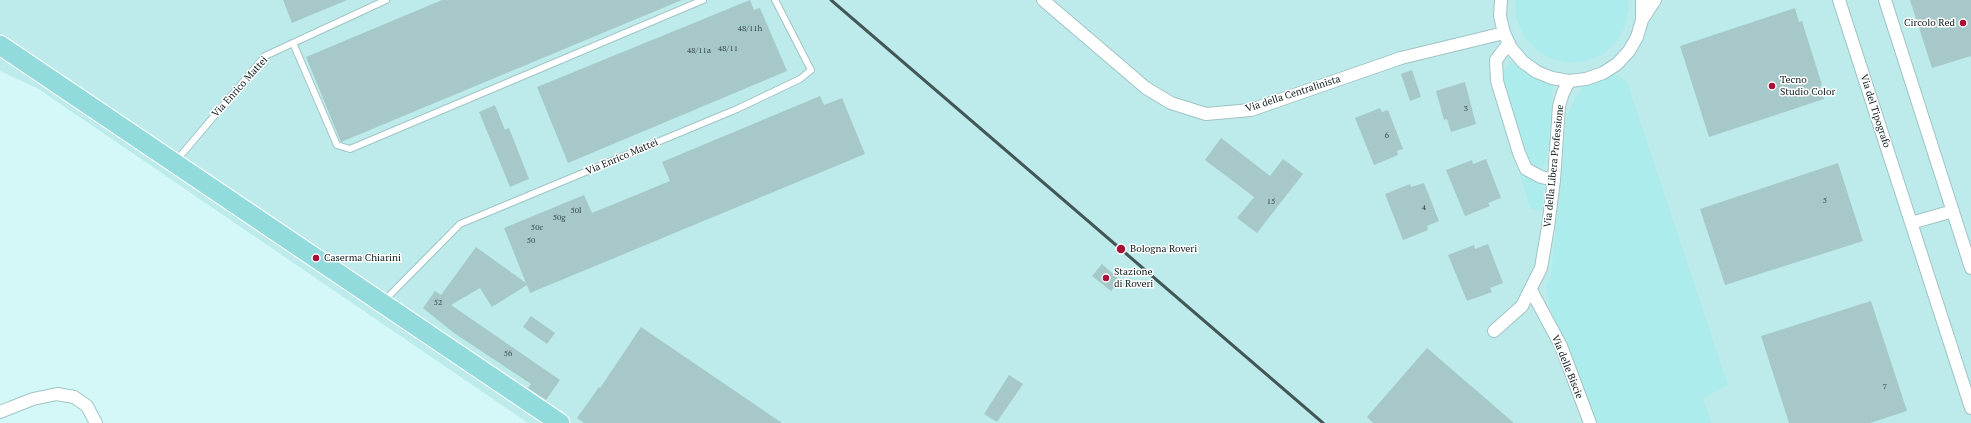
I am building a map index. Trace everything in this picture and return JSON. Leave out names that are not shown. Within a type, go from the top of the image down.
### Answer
[{"type":"main road","points":[[0,45],[560,423]]},
{"type":"street","name":"Via della Centralinista","points":[[1043,0],[1146,88],[1171,103],[1206,114],[1251,110],[1401,58],[1506,38]]},
{"type":"street","points":[[1500,0],[1500,16],[1506,38],[1523,62],[1537,72],[1552,78],[1569,81],[1586,79],[1602,73],[1617,64],[1629,52],[1637,37],[1642,20],[1642,0]]},
{"type":"street","points":[[1642,20],[1655,0]]},
{"type":"street","name":"Via del Tipografo","points":[[1839,0],[1971,408]]},
{"type":"street","points":[[1885,0],[1971,268]]},
{"type":"street","points":[[1506,38],[1496,60],[1497,81],[1518,153],[1526,169],[1554,180]]},
{"type":"street","name":"Via della Libera Professione","points":[[1494,330],[1522,306],[1541,268],[1554,180],[1559,106],[1563,92],[1569,81]]},
{"type":"street","points":[[1911,223],[1953,211]]},
{"type":"street","name":"Via delle Biscie","points":[[1531,290],[1560,346],[1590,423]]},
{"type":"street","points":[[0,412],[33,399],[57,394],[74,397],[87,406],[96,423]]},
{"type":"lane","name":"Via Enrico Mattei","points":[[174,162],[265,56],[386,0]]},
{"type":"lane","points":[[293,43],[337,145],[350,149],[703,0]]},
{"type":"lane","name":"Via Enrico Mattei","points":[[382,303],[460,224],[737,109],[800,79],[811,70],[775,0]]},
{"type":"shaded area","points":[[0,0],[1971,0],[1971,423],[528,423],[37,88],[0,71]]},
{"type":"shaded area","points":[[1515,0],[1628,0],[1629,9],[1625,27],[1616,42],[1603,54],[1586,61],[1569,63],[1551,59],[1536,50],[1524,36],[1516,18]]},
{"type":"shaded area","points":[[1510,62],[1553,85],[1550,140],[1544,166],[1536,167],[1528,165],[1504,81],[1504,72]]},
{"type":"shaded area","points":[[1615,74],[1627,82],[1728,385],[1703,398],[1711,423],[1598,423],[1549,305],[1546,287],[1551,276],[1567,116],[1575,98],[1583,87]]},
{"type":"shaded area","points":[[1519,171],[1528,178],[1538,180],[1543,189],[1542,211],[1530,209]]},
{"type":"building","points":[[283,0],[347,0],[292,23]]},
{"type":"building","points":[[442,0],[682,0],[341,142],[306,57]]},
{"type":"building","points":[[750,0],[754,10],[760,8],[787,71],[568,163],[537,87]]},
{"type":"building","points":[[1910,0],[1971,0],[1971,56],[1932,68]]},
{"type":"building","points":[[1795,8],[1799,22],[1802,21],[1822,85],[1820,86],[1824,99],[1709,137],[1680,46]]},
{"type":"building","points":[[1412,70],[1421,97],[1410,101],[1401,74]]},
{"type":"building","points":[[1465,82],[1476,124],[1451,132],[1447,119],[1444,120],[1436,91]]},
{"type":"building","points":[[820,96],[824,105],[842,98],[865,154],[530,293],[527,285],[492,307],[480,288],[451,305],[560,380],[546,400],[528,388],[531,384],[454,333],[423,308],[435,291],[441,295],[476,247],[526,283],[504,228],[584,195],[592,213],[670,181],[662,162]]},
{"type":"building","points":[[495,105],[505,130],[509,128],[529,179],[510,187],[479,112]]},
{"type":"building","points":[[1380,108],[1382,112],[1388,110],[1403,149],[1397,151],[1398,155],[1374,165],[1355,118]]},
{"type":"building","points":[[1221,138],[1270,176],[1283,159],[1303,174],[1257,233],[1237,218],[1254,197],[1205,160]]},
{"type":"building","points":[[1486,159],[1501,198],[1488,203],[1490,206],[1465,216],[1446,170],[1472,160],[1473,164]]},
{"type":"building","points":[[1838,163],[1863,241],[1725,285],[1700,209]]},
{"type":"building","points":[[1424,183],[1439,221],[1427,226],[1428,230],[1403,240],[1385,194],[1410,184],[1411,187]]},
{"type":"building","points":[[1488,244],[1503,283],[1490,288],[1492,292],[1467,301],[1448,255],[1474,245],[1475,249]]},
{"type":"building","name":"Stazione di Roveri","points":[[1102,264],[1120,280],[1111,291],[1092,276]]},
{"type":"building","points":[[1871,301],[1907,411],[1870,423],[1789,423],[1761,336]]},
{"type":"building","points":[[531,316],[555,333],[547,344],[523,327]]},
{"type":"building","points":[[641,327],[782,423],[584,423],[577,418],[599,387],[600,388]]},
{"type":"building","points":[[1427,348],[1514,423],[1373,423],[1367,417]]},
{"type":"building","points":[[1009,375],[1023,384],[997,422],[984,414]]},
{"type":"railway","points":[[831,0],[1323,423]]},
{"type":"place","name":"Circolo Red","points":[[1963,23]]},
{"type":"place","name":"Tecno Studio Color","points":[[1772,86]]},
{"type":"place","name":"Bologna Roveri","points":[[1121,249]]},
{"type":"place","name":"Caserma Chiarini","points":[[316,258]]},
{"type":"place","name":"Stazione di Roveri","points":[[1106,278]]}]
